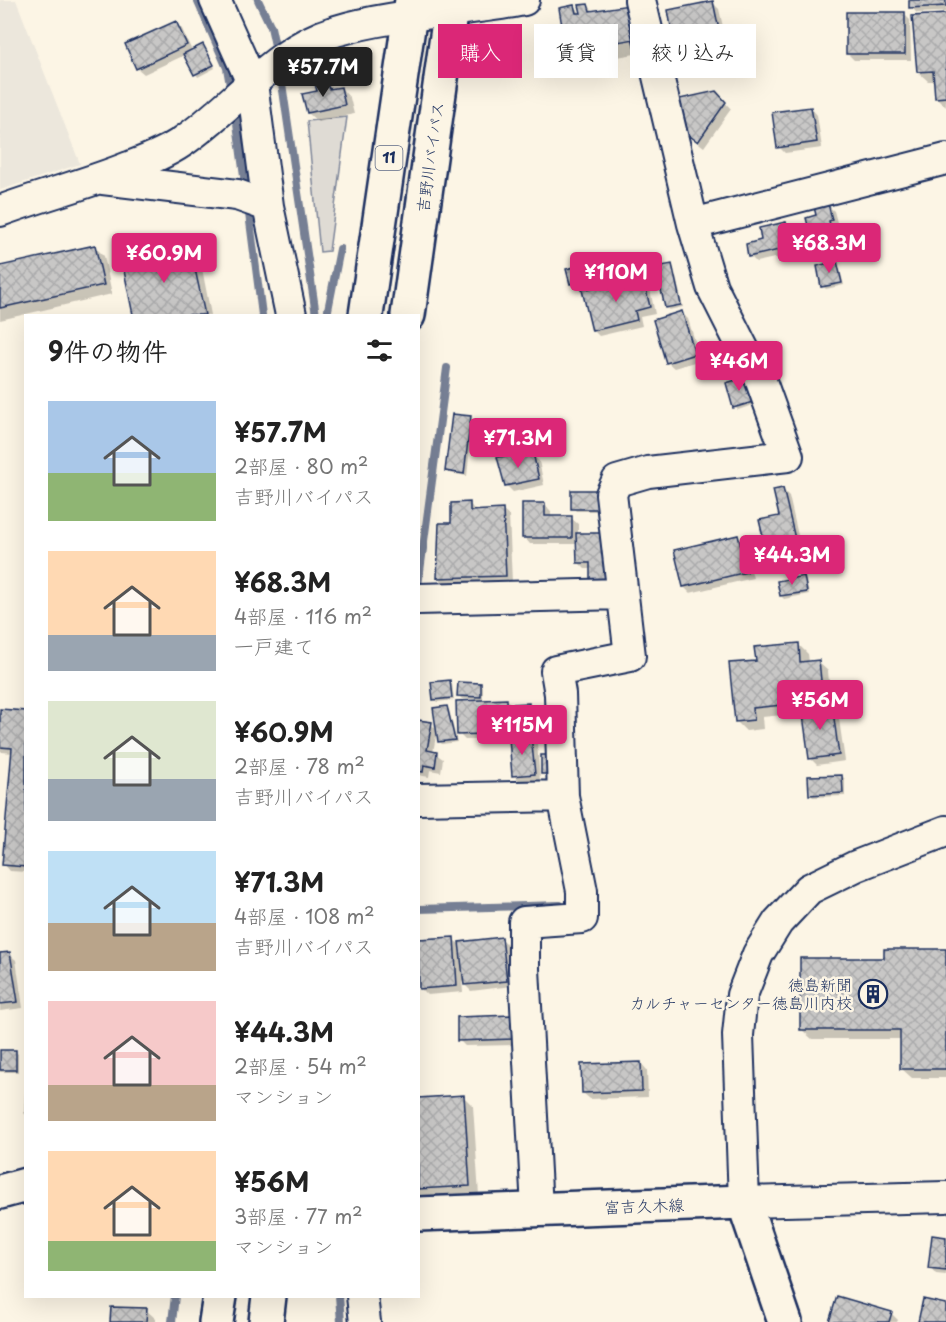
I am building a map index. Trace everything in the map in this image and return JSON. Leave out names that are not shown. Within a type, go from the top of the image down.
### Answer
[{"type":"main road","name":"吉野川バイパス","points":[[408,314],[452,6]]},
{"type":"main road","name":"11","points":[[366,314],[411,8]]},
{"type":"main road","points":[[0,1192],[24,1186]]},
{"type":"main road","name":"富吉久木線","points":[[420,1214],[744,1202]]},
{"type":"main road","points":[[744,1202],[785,1322]]},
{"type":"main road","points":[[216,1322],[220,1298]]},
{"type":"main road","points":[[266,1322],[269,1298]]},
{"type":"street","points":[[215,0],[254,82],[253,201],[291,314]]},
{"type":"street","points":[[0,211],[100,178],[162,154],[182,142],[254,82],[335,31],[411,8],[452,6],[483,8],[524,0]]},
{"type":"street","points":[[537,1209],[524,969],[524,922],[582,918],[582,891],[563,796],[560,694],[556,671],[630,656],[611,494],[617,481],[648,472],[788,456],[758,373],[753,368],[712,287],[693,224],[640,0]]},
{"type":"street","points":[[693,224],[946,159]]},
{"type":"street","points":[[100,178],[253,201]]},
{"type":"street","points":[[421,600],[622,594]]},
{"type":"street","points":[[420,799],[563,796]]},
{"type":"street","points":[[946,831],[856,866],[809,889],[778,922],[758,954],[742,995],[738,1035],[744,1202],[946,1197]]},
{"type":"street","points":[[362,1298],[365,1322]]},
{"type":"shaded area","points":[[0,0],[16,0],[80,164],[0,190]]},
{"type":"shaded area","points":[[347,117],[329,251],[320,252],[307,121]]},
{"type":"building","points":[[909,0],[946,0],[946,6],[909,8]]},
{"type":"building","points":[[713,1],[718,24],[670,24],[668,10]]},
{"type":"building","points":[[588,4],[590,11],[629,5],[632,24],[630,24],[630,40],[618,42],[618,24],[562,24],[559,8],[574,5],[576,13],[581,13],[579,5]]},
{"type":"building","points":[[846,12],[905,12],[905,54],[846,54]]},
{"type":"building","points":[[946,14],[946,97],[935,98],[933,71],[917,72],[912,16]]},
{"type":"building","points":[[176,21],[187,45],[136,69],[125,44]]},
{"type":"building","points":[[203,44],[214,65],[194,75],[183,54]]},
{"type":"building","points":[[326,81],[329,89],[341,87],[345,105],[307,113],[302,94],[317,91],[315,84]]},
{"type":"building","points":[[716,91],[726,102],[698,142],[679,128],[675,100]]},
{"type":"building","points":[[811,107],[817,142],[777,148],[772,112]]},
{"type":"building","points":[[828,203],[832,220],[829,221],[836,246],[815,252],[806,218],[816,215],[814,207]]},
{"type":"building","points":[[786,222],[792,247],[748,257],[746,244],[761,240],[759,228]]},
{"type":"building","points":[[95,245],[104,285],[0,308],[0,266]]},
{"type":"building","points":[[190,246],[205,314],[133,314],[122,261]]},
{"type":"building","points":[[615,257],[619,272],[570,284],[566,269]]},
{"type":"building","points":[[837,261],[842,283],[821,287],[817,266]]},
{"type":"building","points":[[672,264],[681,305],[665,308],[656,267]]},
{"type":"building","points":[[643,276],[650,307],[635,311],[637,320],[592,331],[582,290]]},
{"type":"building","points":[[682,311],[695,354],[666,363],[653,320]]},
{"type":"building","points":[[746,377],[753,402],[733,408],[726,383]]},
{"type":"building","points":[[452,414],[471,416],[464,474],[445,471]]},
{"type":"building","points":[[533,453],[539,479],[505,486],[497,457]]},
{"type":"building","points":[[783,488],[800,560],[770,566],[759,520],[779,516],[773,490]]},
{"type":"building","points":[[571,490],[601,490],[601,509],[571,509]]},
{"type":"building","points":[[470,502],[470,511],[503,509],[506,576],[437,578],[439,523],[451,523],[451,503]]},
{"type":"building","points":[[522,503],[545,503],[545,516],[572,516],[572,538],[522,538]]},
{"type":"building","points":[[576,533],[610,533],[612,582],[590,583],[590,563],[577,563]]},
{"type":"building","points":[[738,535],[747,572],[683,587],[674,550]]},
{"type":"building","points":[[804,576],[807,592],[780,596],[777,581]]},
{"type":"building","points":[[799,643],[800,662],[819,660],[823,701],[753,708],[754,720],[735,722],[729,663],[756,661],[754,647]]},
{"type":"building","points":[[450,680],[452,698],[433,700],[431,682]]},
{"type":"building","points":[[458,682],[481,683],[481,697],[457,696]]},
{"type":"building","points":[[507,699],[508,733],[457,735],[456,701]]},
{"type":"building","points":[[529,703],[529,728],[521,728],[521,718],[512,718],[512,704]]},
{"type":"building","points":[[832,704],[839,755],[809,759],[802,708]]},
{"type":"building","points":[[447,706],[455,740],[438,742],[433,708]]},
{"type":"building","points":[[0,709],[24,711],[24,867],[2,865],[12,748],[0,747]]},
{"type":"building","points":[[420,720],[432,722],[427,750],[437,752],[435,767],[424,765],[423,772],[420,771]]},
{"type":"building","points":[[531,735],[535,774],[512,776],[509,738]]},
{"type":"building","points":[[541,755],[554,755],[554,774],[541,774]]},
{"type":"building","points":[[842,775],[843,793],[809,795],[808,776]]},
{"type":"building","points":[[454,937],[457,986],[420,989],[420,939]]},
{"type":"building","points":[[502,937],[507,981],[464,985],[459,942]]},
{"type":"building","name":"徳島新聞 カルチャーセンター徳島川内校","points":[[884,949],[946,949],[946,1069],[900,1069],[900,1030],[800,1030],[800,958],[884,958]]},
{"type":"building","points":[[10,952],[18,1002],[0,1004],[0,953]]},
{"type":"building","points":[[512,1015],[513,1039],[457,1041],[457,1017]]},
{"type":"building","points":[[0,1050],[16,1050],[16,1070],[0,1070]]},
{"type":"building","points":[[641,1062],[642,1091],[582,1093],[581,1064]]},
{"type":"building","points":[[464,1095],[470,1186],[420,1189],[420,1098]]},
{"type":"building","points":[[932,1235],[946,1237],[946,1270],[928,1268]]},
{"type":"building","points":[[837,1296],[892,1312],[889,1322],[829,1322]]},
{"type":"building","points":[[923,1299],[946,1304],[946,1322],[918,1322]]},
{"type":"building","points":[[111,1307],[147,1308],[146,1322],[110,1322]]},
{"type":"waterway","points":[[197,0],[227,68],[231,91]]},
{"type":"waterway","points":[[258,0],[271,27],[277,55]]},
{"type":"waterway","points":[[280,70],[316,314]]},
{"type":"waterway","points":[[235,108],[246,192]]},
{"type":"waterway","points":[[248,206],[262,314]]},
{"type":"waterway","points":[[327,314],[340,249]]},
{"type":"waterway","points":[[420,571],[447,368]]},
{"type":"waterway","points":[[420,909],[560,905]]},
{"type":"waterway","points":[[172,1322],[175,1298]]},
{"type":"waterway","points":[[339,1298],[341,1322]]},
{"type":"place","name":"徳島新聞 カルチャーセンター徳島川内校","points":[[873,994]]}]
